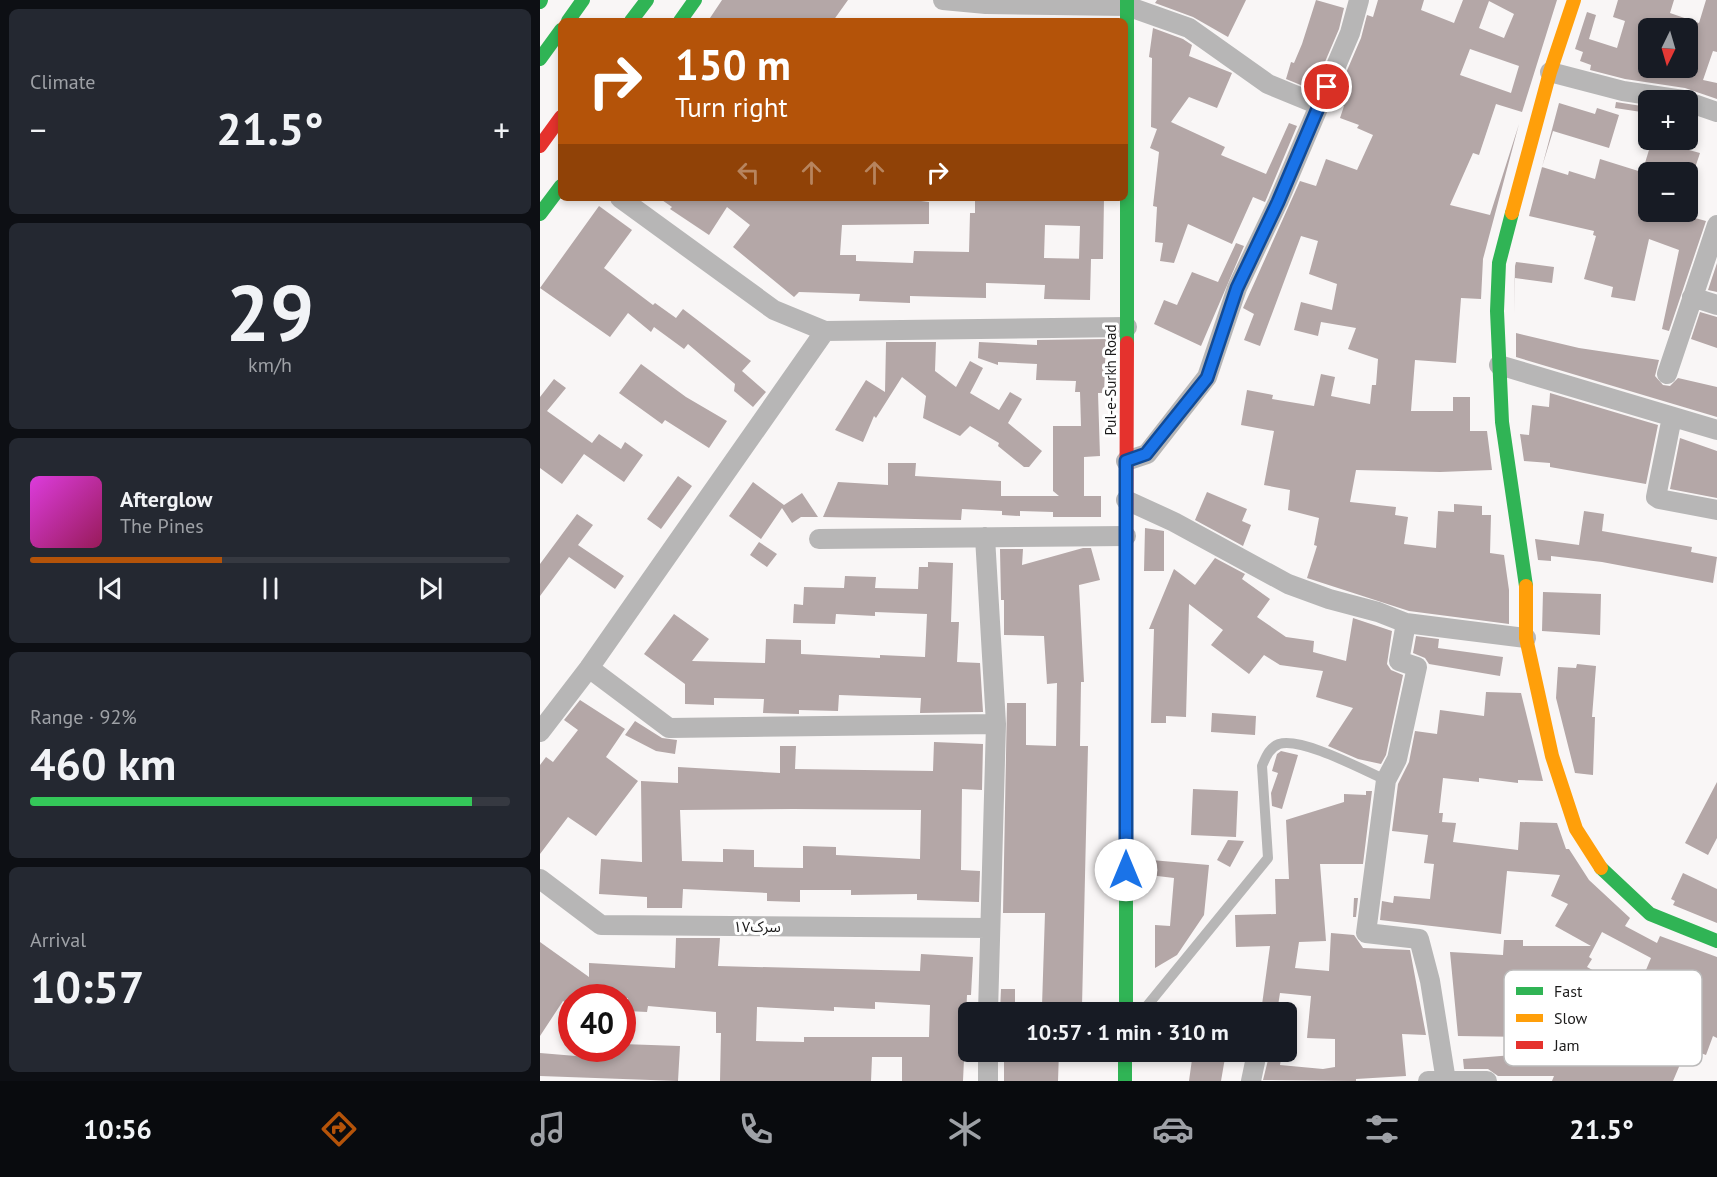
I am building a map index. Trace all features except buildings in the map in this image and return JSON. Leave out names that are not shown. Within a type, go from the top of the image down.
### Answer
[{"type":"street","points":[[570,18],[583,0]]},
{"type":"street","points":[[633,18],[647,0]]},
{"type":"street","points":[[682,18],[695,0]]},
{"type":"street","points":[[943,0],[986,4],[1127,3],[1190,28],[1268,84],[1319,105]]},
{"type":"street","points":[[1126,461],[1146,454],[1207,378],[1237,288],[1278,202],[1350,33],[1359,0]]},
{"type":"street","points":[[1574,0],[1550,72],[1499,263],[1499,364],[1502,422],[1526,589],[1526,638],[1552,756],[1576,829],[1603,871],[1650,914],[1717,941]]},
{"type":"street","name":"Pul-e-Surkh Road","points":[[1127,3],[1127,18]]},
{"type":"street","points":[[540,59],[558,34]]},
{"type":"street","points":[[1550,72],[1638,93]]},
{"type":"street","points":[[1698,105],[1717,112]]},
{"type":"street","points":[[540,146],[558,121]]},
{"type":"street","points":[[540,214],[558,190]]},
{"type":"street","points":[[624,201],[774,309],[825,331],[1127,327]]},
{"type":"street","name":"Pul-e-Surkh Road","points":[[1126,201],[1126,1002]]},
{"type":"street","points":[[1667,374],[1717,225]]},
{"type":"street","points":[[1692,297],[1717,305]]},
{"type":"street","points":[[540,732],[589,668],[825,331]]},
{"type":"street","points":[[1499,364],[1717,430]]},
{"type":"street","points":[[1672,417],[1656,496],[1659,499],[1716,510]]},
{"type":"street","points":[[1126,500],[1174,522],[1288,584],[1406,623],[1526,638]]},
{"type":"street","points":[[819,539],[1126,536]]},
{"type":"street","points":[[985,537],[996,724],[988,928],[988,1002]]},
{"type":"street","points":[[1406,623],[1399,661],[1417,667],[1397,759],[1386,780],[1366,933],[1419,939],[1430,981],[1446,1081]]},
{"type":"street","points":[[589,668],[669,728],[996,724]]},
{"type":"street","name":"سرک۱۷","points":[[540,879],[601,925],[988,928]]},
{"type":"street","points":[[988,1062],[988,1081]]},
{"type":"street","points":[[1125,1062],[1125,1081]]},
{"type":"street","points":[[1428,1081],[1487,1081]]},
{"type":"lane","points":[[1150,1002],[1268,858],[1262,766],[1268,752],[1279,744],[1297,743],[1386,780]]},
{"type":"traffic: fast","points":[[570,18],[583,0]]},
{"type":"traffic: fast","points":[[633,18],[647,0]]},
{"type":"traffic: fast","points":[[682,18],[695,0]]},
{"type":"traffic: fast","points":[[1127,0],[1127,18]]},
{"type":"traffic: fast","points":[[540,59],[558,34]]},
{"type":"traffic: fast","points":[[540,214],[558,190]]},
{"type":"traffic: fast","points":[[1127,201],[1127,343]]},
{"type":"traffic: fast","points":[[1512,213],[1499,263],[1497,311],[1502,422],[1526,586]]},
{"type":"traffic: fast","points":[[1126,611],[1126,1002]]},
{"type":"traffic: fast","points":[[1601,868],[1650,914],[1717,941]]},
{"type":"traffic: fast","points":[[1125,1062],[1125,1081]]},
{"type":"traffic: slow","points":[[1512,213],[1550,72],[1574,0]]},
{"type":"traffic: slow","points":[[1526,586],[1526,638],[1552,756],[1576,829],[1601,868]]},
{"type":"traffic: jam","points":[[540,146],[558,121]]},
{"type":"traffic: jam","points":[[1126,611],[1127,343]]},
{"type":"route","points":[[1126,870],[1126,461],[1146,454],[1207,378],[1237,288],[1278,202],[1327,87]]}]
